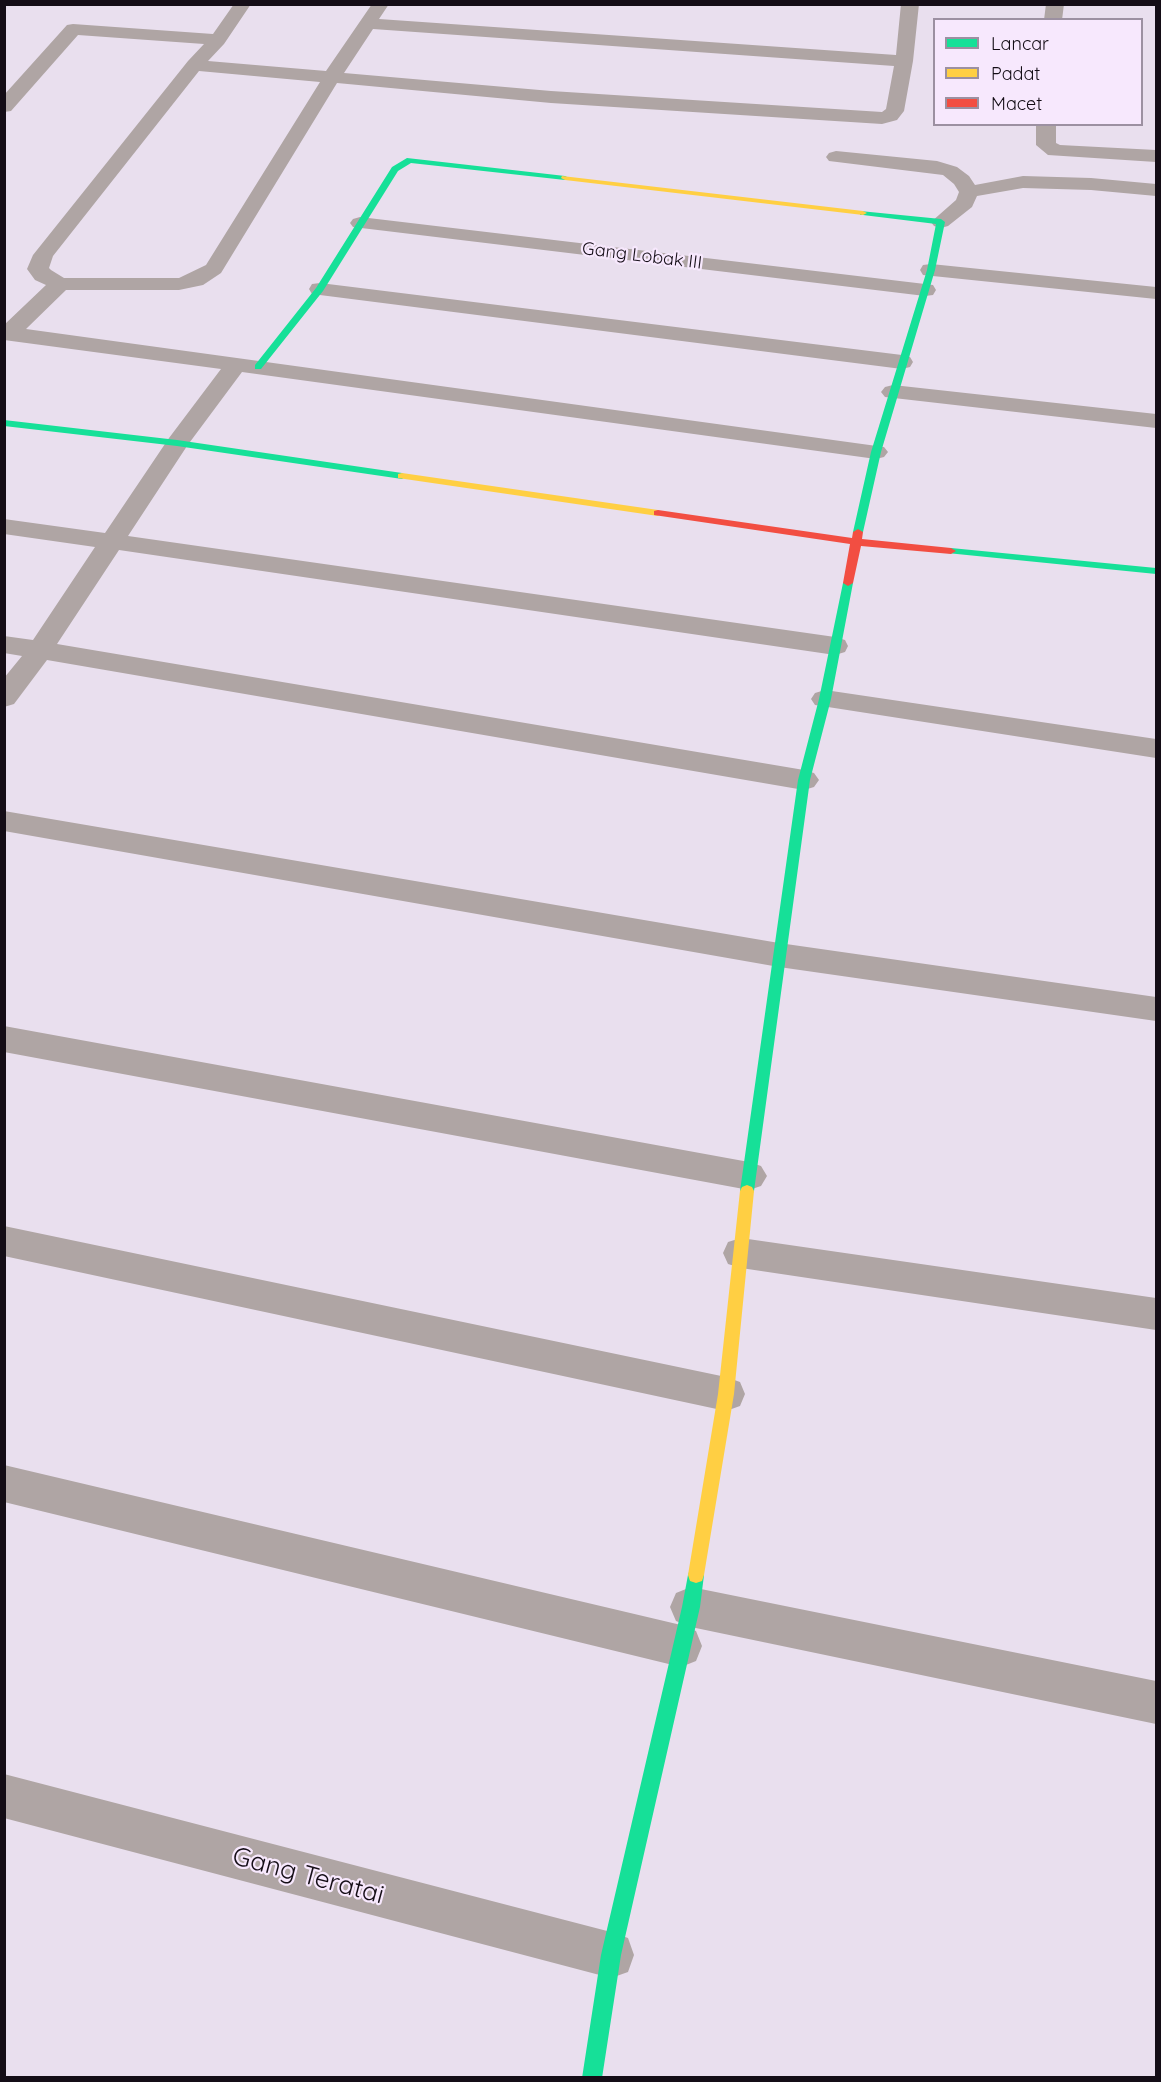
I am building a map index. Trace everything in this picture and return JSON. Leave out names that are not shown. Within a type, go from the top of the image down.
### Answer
[{"type":"street","points":[[243,4],[218,40],[194,65],[43,255],[38,269],[43,275],[60,284],[179,285],[205,275],[213,269],[331,78],[381,4]]},
{"type":"street","points":[[874,160],[890,116],[895,111],[904,61],[910,5],[901,4]]},
{"type":"street","points":[[4,107],[87,13]]},
{"type":"street","points":[[369,24],[904,61]]},
{"type":"street","points":[[73,29],[218,40]]},
{"type":"street","points":[[194,65],[670,105],[870,118],[890,116]]},
{"type":"street","points":[[1046,126],[1046,145],[1055,151],[1156,156]]},
{"type":"street","points":[[836,157],[937,167],[950,171],[962,180],[969,192]]},
{"type":"street","points":[[4,698],[40,650],[177,443],[320,289],[395,169],[405,162],[414,160],[941,222]]},
{"type":"street","points":[[969,192],[1023,182],[1091,184],[1156,190]]},
{"type":"street","points":[[592,2078],[611,1955],[686,1626],[726,1394],[749,1176],[804,780],[825,699],[876,452],[928,280],[941,222],[965,203],[969,192]]},
{"type":"street","name":"Gang Lobak III","points":[[360,223],[928,280],[1156,293]]},
{"type":"street","points":[[7,333],[60,284]]},
{"type":"street","points":[[320,289],[902,362]]},
{"type":"street","points":[[7,333],[876,452]]},
{"type":"street","points":[[893,392],[1156,421]]},
{"type":"street","points":[[4,423],[177,443],[856,542],[1156,571]]},
{"type":"street","points":[[4,526],[835,646]]},
{"type":"street","points":[[4,644],[804,780]]},
{"type":"street","points":[[825,699],[1156,749]]},
{"type":"street","points":[[4,820],[779,955],[1156,1009]]},
{"type":"street","points":[[4,1039],[749,1176]]},
{"type":"street","points":[[4,1241],[726,1394]]},
{"type":"street","points":[[741,1253],[1156,1314]]},
{"type":"street","points":[[4,1483],[686,1626],[1156,1703]]},
{"type":"street","name":"Gang Teratai","points":[[4,1796],[611,1955]]},
{"type":"traffic: fast","points":[[258,367],[320,289],[395,169],[410,160],[565,178]]},
{"type":"traffic: fast","points":[[858,532],[876,452],[931,270],[941,222],[863,213]]},
{"type":"traffic: fast","points":[[4,423],[177,443],[402,476]]},
{"type":"traffic: fast","points":[[951,551],[1156,571]]},
{"type":"traffic: fast","points":[[747,1191],[804,780],[825,699],[848,583]]},
{"type":"traffic: fast","points":[[592,2078],[611,1955],[691,1607],[696,1575]]},
{"type":"traffic: slow","points":[[565,178],[863,213]]},
{"type":"traffic: slow","points":[[402,476],[658,513]]},
{"type":"traffic: slow","points":[[696,1575],[726,1394],[747,1191]]},
{"type":"traffic: jam","points":[[658,513],[856,542],[858,532]]},
{"type":"traffic: jam","points":[[848,583],[856,542],[951,551]]}]
